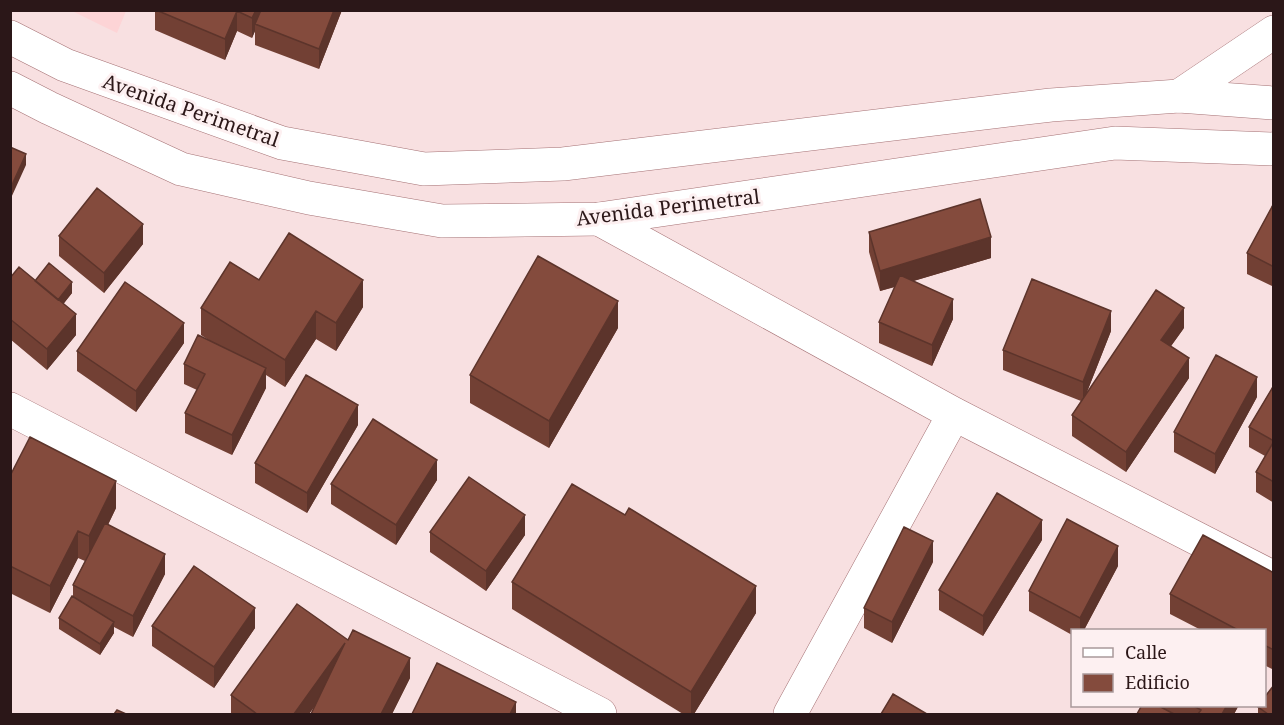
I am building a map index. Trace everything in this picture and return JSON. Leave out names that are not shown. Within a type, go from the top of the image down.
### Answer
[{"type":"main road","points":[[1179,96],[1274,32]]},
{"type":"main road","name":"Avenida Perimetral","points":[[10,36],[65,65],[282,142],[424,169],[563,164],[1051,105],[1179,96],[1274,103]]},
{"type":"main road","name":"Avenida Perimetral","points":[[10,88],[181,169],[309,198],[442,221],[599,219],[1115,143],[1274,148]]},
{"type":"main road","points":[[599,219],[954,414],[1274,578]]},
{"type":"main road","points":[[10,409],[600,714]]},
{"type":"main road","points":[[790,714],[954,414]]},
{"type":"shaded area","points":[[126,10],[117,33],[72,11]]},
{"type":"building","points":[[156,10],[256,10],[252,18],[237,11],[225,39]]},
{"type":"building","points":[[261,10],[334,10],[319,49],[255,24]]},
{"type":"building","points":[[10,147],[26,154],[11,187],[10,187]]},
{"type":"building","points":[[97,188],[143,224],[104,273],[59,236]]},
{"type":"building","points":[[980,199],[991,237],[880,271],[869,232]]},
{"type":"building","points":[[1274,203],[1274,267],[1247,253]]},
{"type":"building","points":[[289,233],[363,280],[336,323],[316,311],[285,360],[201,308],[230,262],[259,280]]},
{"type":"building","points":[[538,256],[618,301],[549,421],[470,375]]},
{"type":"building","points":[[49,263],[72,282],[58,300],[35,281]]},
{"type":"building","points":[[19,267],[76,314],[47,349],[10,319],[10,278]]},
{"type":"building","points":[[900,275],[953,299],[932,345],[879,322]]},
{"type":"building","points":[[1032,279],[1111,311],[1083,382],[1003,350]]},
{"type":"building","points":[[125,282],[184,323],[136,391],[77,351]]},
{"type":"building","points":[[1156,290],[1184,308],[1161,340],[1189,358],[1126,452],[1072,415]]},
{"type":"building","points":[[198,335],[266,368],[232,435],[185,413],[205,374],[184,364]]},
{"type":"building","points":[[1216,355],[1257,377],[1215,454],[1174,432]]},
{"type":"building","points":[[306,375],[358,405],[307,493],[255,463]]},
{"type":"building","points":[[1274,385],[1274,441],[1249,427]]},
{"type":"building","points":[[373,419],[437,460],[396,525],[331,484]]},
{"type":"building","points":[[30,437],[116,481],[89,536],[78,531],[50,586],[10,566],[10,476]]},
{"type":"building","points":[[1274,441],[1274,482],[1256,472]]},
{"type":"building","points":[[469,477],[525,515],[486,571],[430,532]]},
{"type":"building","points":[[572,484],[625,515],[629,508],[756,586],[691,692],[512,582]]},
{"type":"building","points":[[997,493],[1042,520],[983,616],[939,590]]},
{"type":"building","points":[[1067,519],[1118,546],[1080,618],[1029,591]]},
{"type":"building","points":[[105,523],[165,554],[133,616],[73,585]]},
{"type":"building","points":[[904,527],[933,541],[892,622],[864,608]]},
{"type":"building","points":[[1203,535],[1274,573],[1274,650],[1266,646],[1266,629],[1236,629],[1170,594]]},
{"type":"building","points":[[194,566],[255,608],[214,667],[152,626]]},
{"type":"building","points":[[72,596],[114,622],[100,644],[59,618]]},
{"type":"building","points":[[297,604],[348,640],[353,630],[410,658],[381,714],[311,714],[345,643],[294,714],[257,714],[231,695]]},
{"type":"building","points":[[437,663],[516,702],[510,714],[412,714]]},
{"type":"building","points":[[1274,685],[1274,714],[1268,714],[1258,707],[1266,707],[1266,695]]},
{"type":"building","points":[[893,694],[927,714],[881,714]]},
{"type":"building","points":[[1141,707],[1161,707],[1174,714],[1137,714]]},
{"type":"building","points":[[1196,707],[1226,707],[1222,714],[1198,714],[1201,710]]},
{"type":"building","points":[[117,710],[126,714],[114,714]]}]
